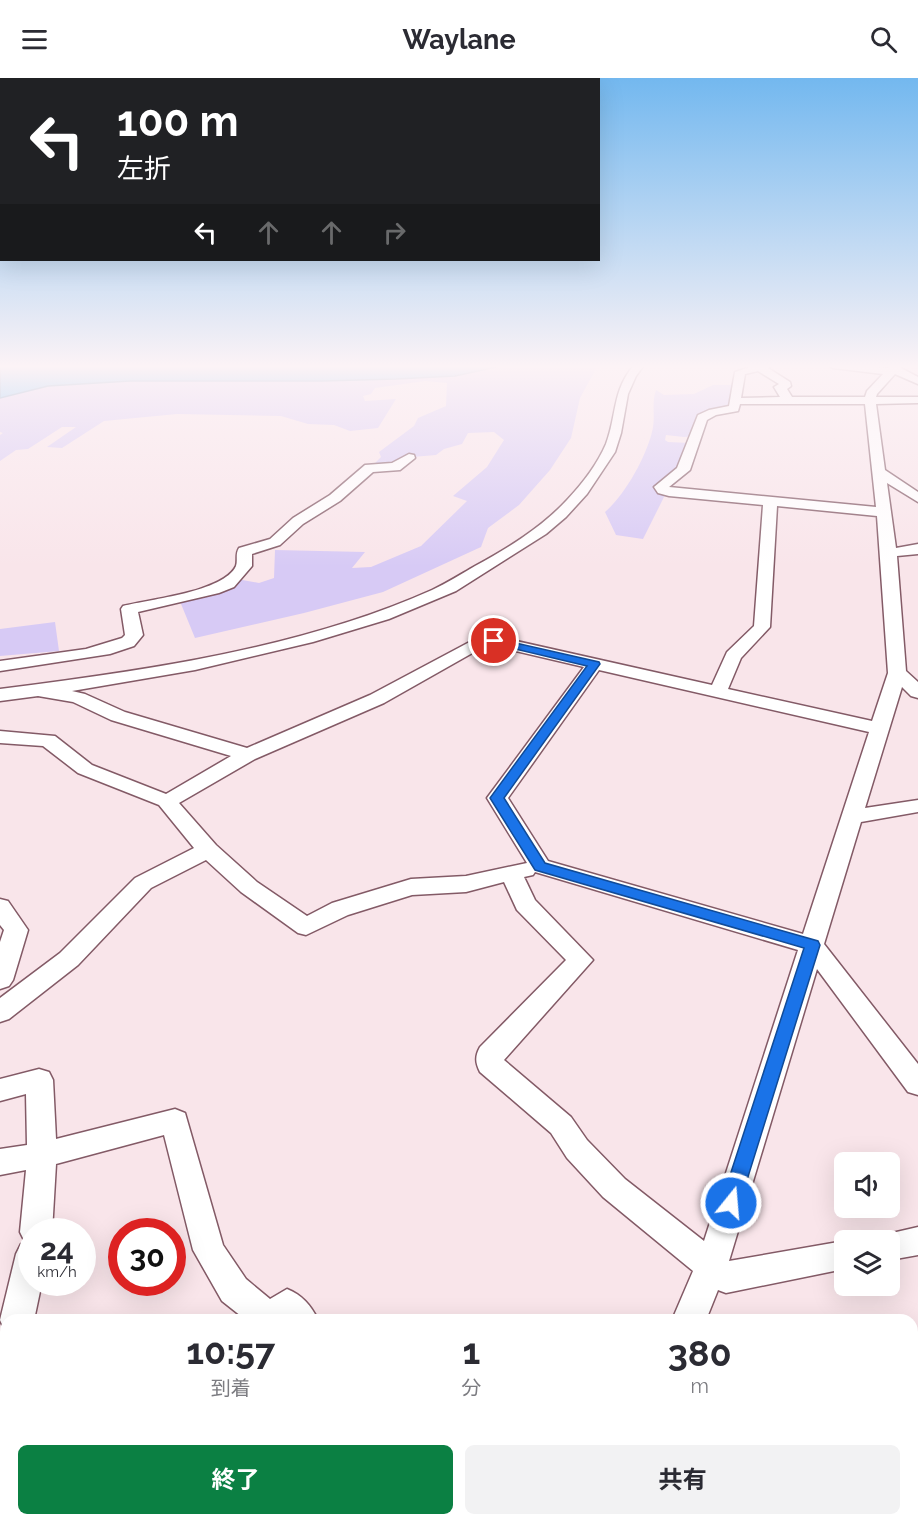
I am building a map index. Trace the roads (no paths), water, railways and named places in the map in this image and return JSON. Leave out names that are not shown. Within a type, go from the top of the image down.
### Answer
[{"type":"street","points":[[0,694],[133,678],[236,656],[340,629],[440,593],[514,551],[549,525],[595,476],[612,444],[614,433]]},
{"type":"street","points":[[697,433],[683,470],[661,489],[665,492],[882,512]]},
{"type":"street","points":[[691,1314],[711,1267],[897,673],[889,553],[882,512],[874,433]]},
{"type":"street","points":[[0,666],[96,651],[130,641],[134,635],[129,609],[213,590],[228,584],[244,566],[244,551],[275,542],[298,521],[335,498],[369,468],[395,467],[409,458]]},
{"type":"street","points":[[880,472],[918,498]]},
{"type":"street","points":[[718,692],[734,656],[762,627],[770,501]]},
{"type":"street","points":[[889,553],[918,549]]},
{"type":"street","points":[[166,801],[177,797],[248,755],[377,699],[479,642],[494,641],[880,729]]},
{"type":"street","points":[[540,866],[497,798],[595,664]]},
{"type":"street","points":[[897,673],[918,692]]},
{"type":"street","points":[[38,690],[78,698],[137,722],[248,755]]},
{"type":"street","points":[[0,737],[48,740],[85,769],[166,801],[208,850],[249,887],[306,927],[340,909],[411,887],[466,885],[540,866],[812,945],[918,1084]]},
{"type":"street","points":[[853,817],[918,806]]},
{"type":"street","points":[[0,1012],[69,958],[142,883],[208,850]]},
{"type":"street","points":[[511,873],[525,904],[581,960],[490,1054],[490,1064],[561,1125],[577,1149],[614,1188],[726,1278],[834,1257]]},
{"type":"street","points":[[0,907],[16,930],[0,980]]},
{"type":"street","points":[[0,1090],[39,1080],[42,1155],[37,1218]]},
{"type":"street","points":[[0,1162],[42,1155],[175,1121],[209,1250],[234,1290],[264,1314]]},
{"type":"street","points":[[900,1244],[918,1241]]},
{"type":"street","points":[[18,1314],[22,1296]]},
{"type":"street","points":[[277,1314],[287,1305],[295,1314]]}]
